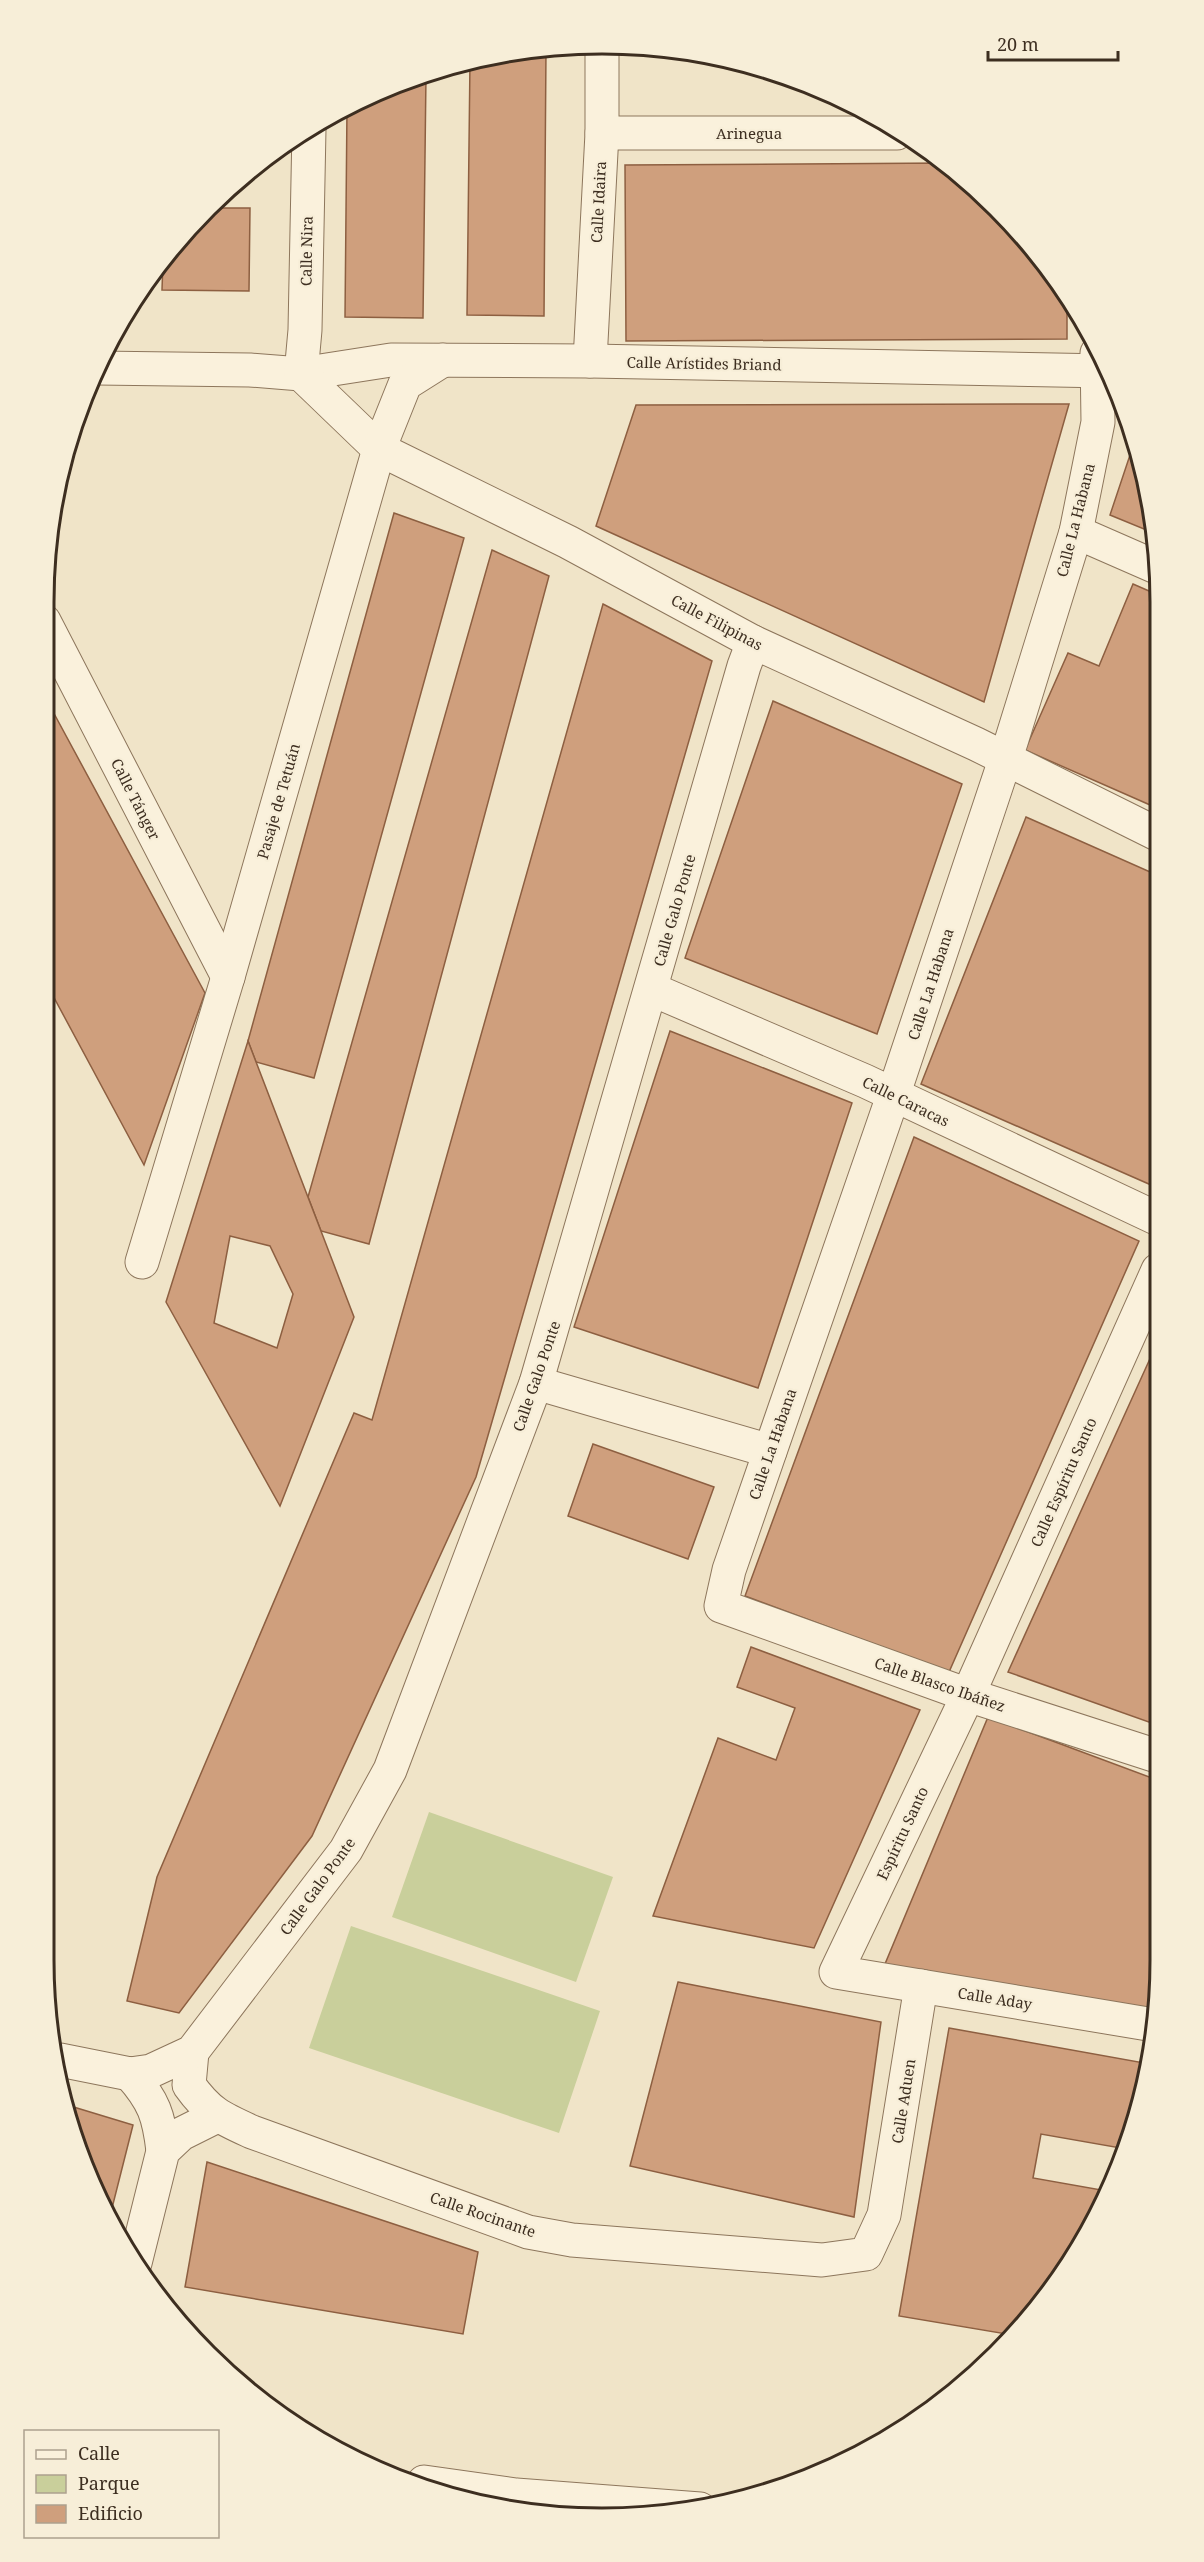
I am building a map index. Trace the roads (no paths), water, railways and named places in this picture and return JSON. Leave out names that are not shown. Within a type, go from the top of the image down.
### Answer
[{"type":"street","name":"Calle Idaira","points":[[590,361],[602,134],[602,54]]},
{"type":"street","name":"Arinegua","points":[[602,134],[886,133]]},
{"type":"street","name":"Calle Nira","points":[[301,374],[305,330],[309,139]]},
{"type":"street","name":"Calle Arístides Briand","points":[[107,368],[250,370],[301,374],[391,360],[1095,365]]},
{"type":"street","name":"Pasaje de Tetuán","points":[[142,1262],[228,977],[379,449],[405,384],[443,360]]},
{"type":"street","name":"Calle Filipinas","points":[[301,374],[379,449],[568,542],[753,642],[1005,759],[1150,831]]},
{"type":"street","name":"Calle La Habana","points":[[722,1606],[729,1570],[893,1096],[1005,759],[1076,532],[1098,422],[1100,376]]},
{"type":"street","points":[[1076,532],[1149,564]]},
{"type":"street","name":"Calle Tánger","points":[[54,640],[228,977]]},
{"type":"street","name":"Calle Galo Ponte","points":[[192,2052],[345,1851],[390,1770],[536,1383],[740,677],[753,642]]},
{"type":"street","name":"Calle Caracas","points":[[651,989],[865,1081],[1150,1215]]},
{"type":"street","name":"Calle Espíritu Santo","points":[[968,1695],[1150,1288]]},
{"type":"street","points":[[536,1383],[770,1450]]},
{"type":"street","name":"Calle Blasco Ibáñez","points":[[722,1606],[968,1695],[1150,1753]]},
{"type":"street","name":"Espíritu Santo","points":[[836,1972],[968,1695]]},
{"type":"street","name":"Calle Aday","points":[[836,1972],[1146,2024]]},
{"type":"street","name":"Calle Aduen","points":[[884,2215],[921,1986]]},
{"type":"street","points":[[64,2061],[130,2074],[151,2071],[192,2052]]},
{"type":"street","name":"Calle Rocinante","points":[[192,2052],[189,2085],[203,2104],[217,2116],[252,2132],[528,2232],[572,2240],[822,2260],[866,2254],[884,2215]]},
{"type":"street","points":[[130,2074],[145,2091],[159,2120],[163,2151],[138,2251]]},
{"type":"street","points":[[163,2151],[182,2134],[217,2116]]},
{"type":"street","points":[[447,2485],[516,2495],[653,2505]]}]
